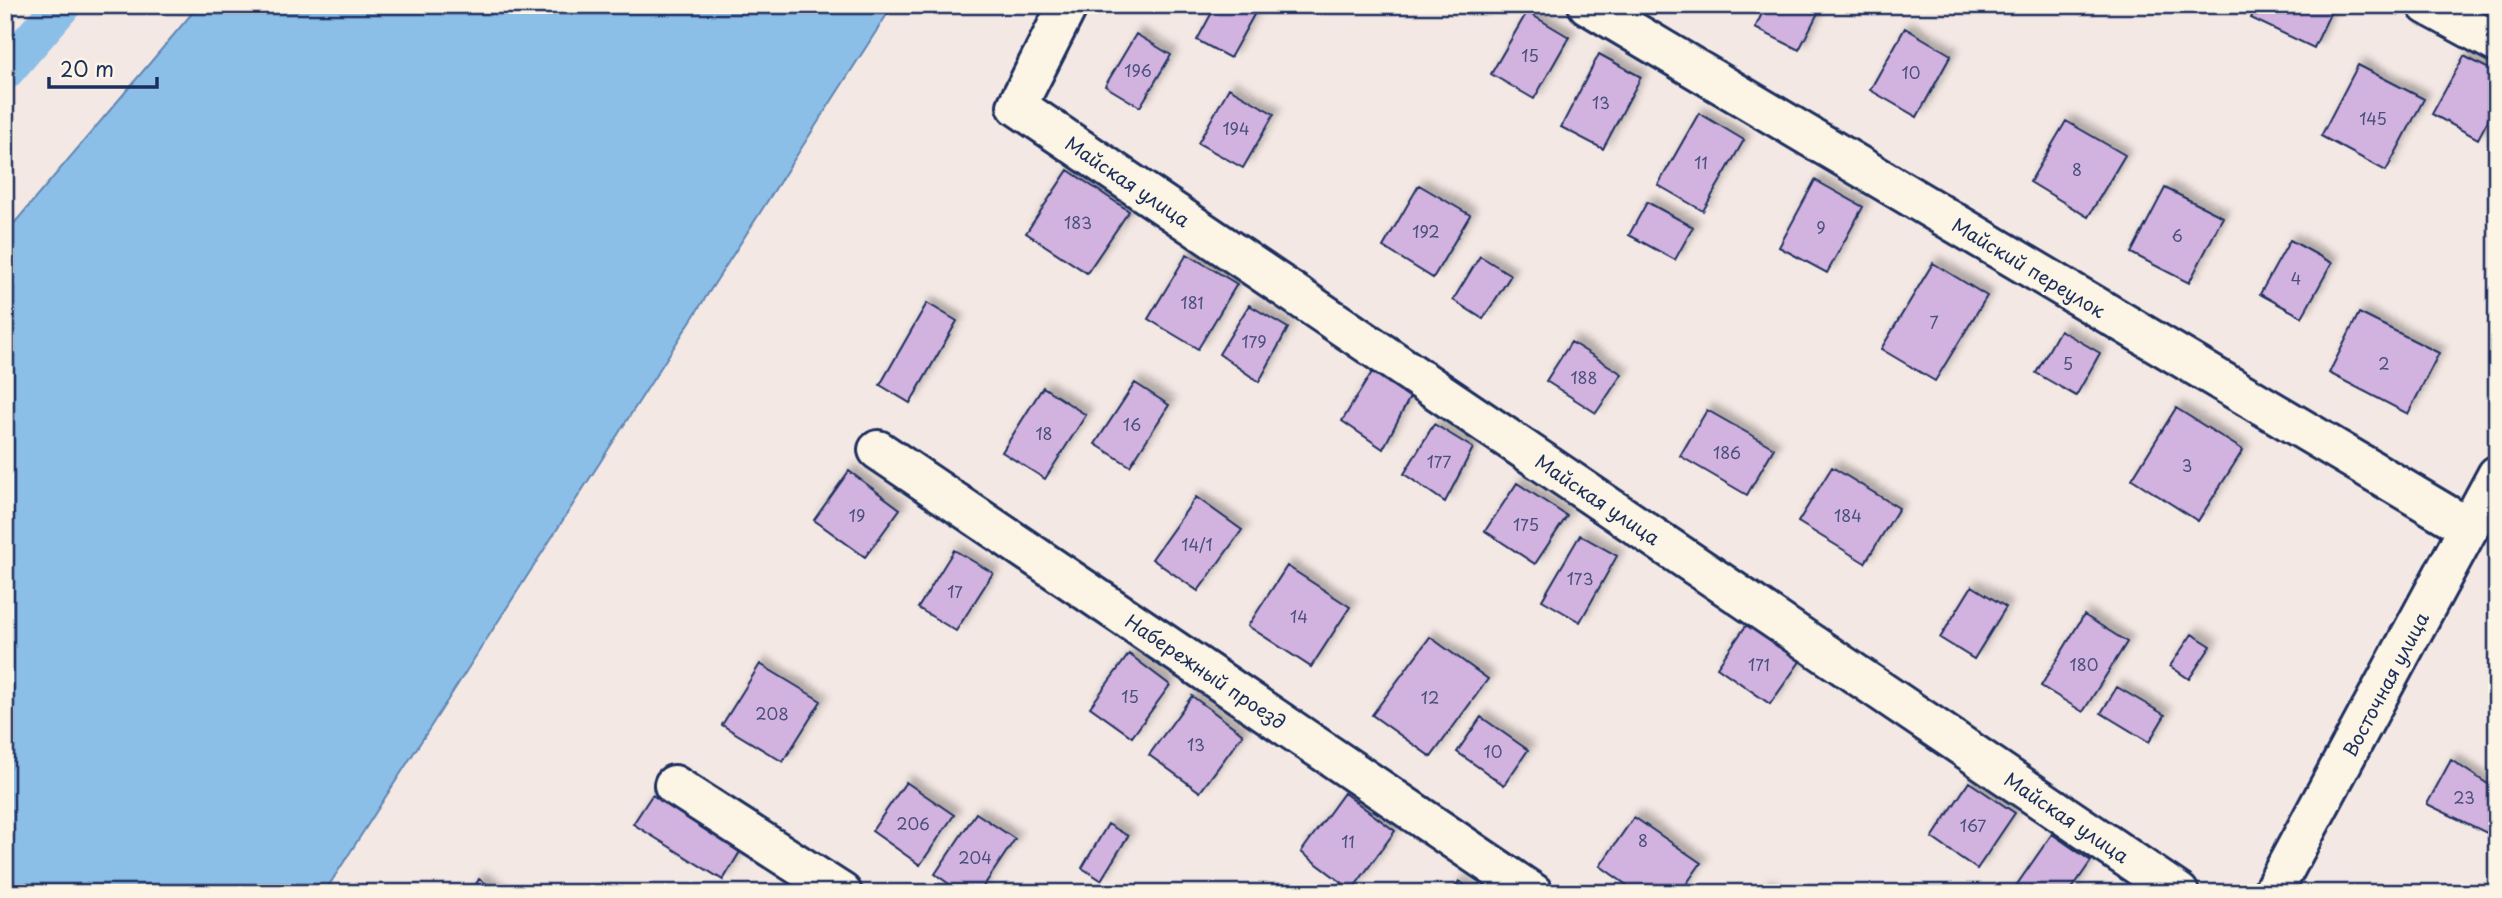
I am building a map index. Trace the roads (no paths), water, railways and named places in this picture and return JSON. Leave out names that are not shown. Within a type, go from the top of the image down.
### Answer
[{"type":"street","name":"Майская улица","points":[[1068,5],[1017,106],[2179,893]]},
{"type":"street","name":"Майский переулок","points":[[1588,5],[2469,528]]},
{"type":"street","points":[[2427,5],[2497,43]]},
{"type":"street","name":"Набережный проезд","points":[[878,450],[1533,893]]},
{"type":"street","name":"Восточная улица","points":[[2272,893],[2497,475]]},
{"type":"street","points":[[674,785],[842,893]]},
{"type":"water","points":[[199,5],[893,5],[324,893],[5,893],[5,234]]},
{"type":"waterway","points":[[5,71],[62,5]]}]
